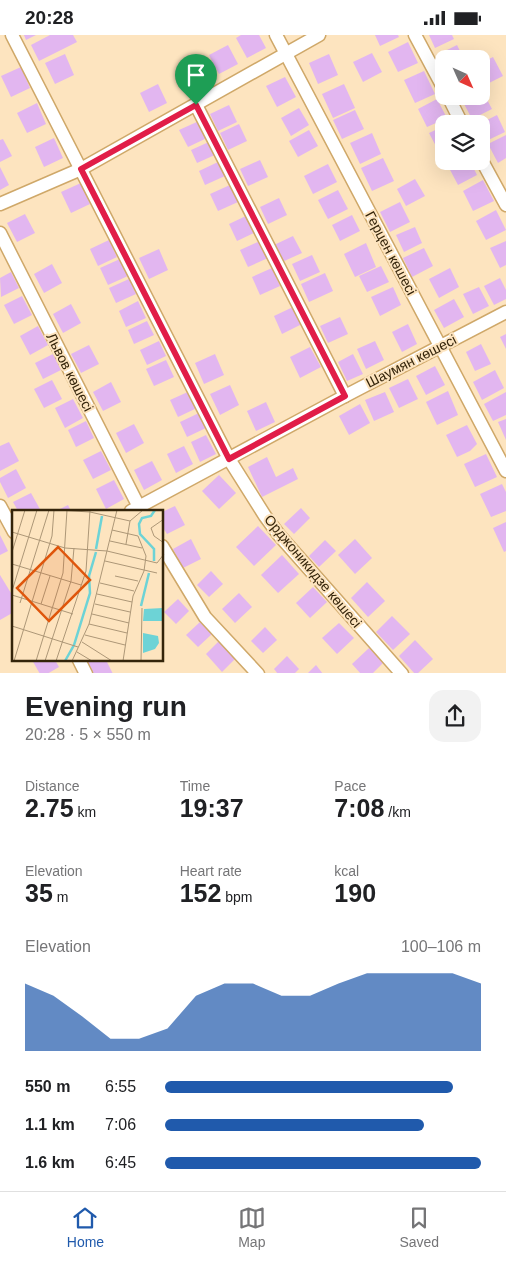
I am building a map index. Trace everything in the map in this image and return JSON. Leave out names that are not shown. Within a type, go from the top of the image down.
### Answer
[{"type":"street","name":"Орджоникидзе көшесі","points":[[12,35],[229,459],[279,535],[402,673]]},
{"type":"street","name":"Герцен көшесі","points":[[276,35],[506,471]]},
{"type":"street","points":[[0,203],[81,169],[319,35]]},
{"type":"street","points":[[415,35],[435,72]]},
{"type":"street","points":[[196,105],[345,396]]},
{"type":"street","points":[[487,170],[506,205]]},
{"type":"street","name":"Львов көшесі","points":[[0,233],[137,510]]},
{"type":"street","name":"Шаумян көшесі","points":[[137,510],[345,396],[506,312]]},
{"type":"street","points":[[0,506],[12,528]]},
{"type":"street","points":[[164,549],[205,617],[258,673]]},
{"type":"street","points":[[80,661],[86,673]]},
{"type":"building","points":[[24,35],[36,35],[26,40]]},
{"type":"building","points":[[50,35],[73,35],[77,42],[39,61],[31,45]]},
{"type":"building","points":[[241,35],[259,35],[266,48],[247,58],[236,38]]},
{"type":"building","points":[[375,35],[398,35],[399,37],[380,46]]},
{"type":"building","points":[[429,35],[452,35],[454,39],[435,48]]},
{"type":"building","points":[[408,42],[418,63],[398,72],[388,52]]},
{"type":"building","points":[[228,45],[238,64],[219,74],[209,55]]},
{"type":"building","points":[[457,45],[460,50],[447,50]]},
{"type":"building","points":[[372,53],[382,72],[363,82],[353,62]]},
{"type":"building","points":[[65,54],[74,75],[55,84],[45,63]]},
{"type":"building","points":[[329,54],[338,75],[318,84],[309,63]]},
{"type":"building","points":[[493,57],[503,76],[490,82],[490,58]]},
{"type":"building","points":[[194,65],[204,85],[186,94],[176,74]]},
{"type":"building","points":[[21,67],[30,88],[11,97],[1,76]]},
{"type":"building","points":[[424,71],[435,94],[415,103],[404,80]]},
{"type":"building","points":[[285,77],[296,97],[277,107],[266,86]]},
{"type":"building","points":[[158,84],[167,103],[149,112],[140,93]]},
{"type":"building","points":[[344,84],[355,108],[333,118],[322,94]]},
{"type":"building","points":[[435,100],[435,105],[440,105],[445,115],[435,115],[435,123],[427,127],[418,109]]},
{"type":"building","points":[[37,103],[46,124],[27,133],[17,113]]},
{"type":"building","points":[[229,105],[237,122],[218,131],[210,114]]},
{"type":"building","points":[[465,105],[490,105],[492,109],[480,115],[470,115]]},
{"type":"building","points":[[299,108],[309,125],[291,136],[281,118]]},
{"type":"building","points":[[355,110],[364,129],[342,139],[333,120]]},
{"type":"building","points":[[497,115],[505,132],[490,139],[490,118]]},
{"type":"building","points":[[199,121],[207,138],[188,147],[179,130]]},
{"type":"building","points":[[239,124],[247,141],[228,150],[220,133]]},
{"type":"building","points":[[309,130],[318,146],[298,157],[289,141]]},
{"type":"building","points":[[435,130],[435,144],[429,133]]},
{"type":"building","points":[[372,133],[381,154],[360,164],[350,143]]},
{"type":"building","points":[[506,135],[506,158],[498,163],[490,148],[490,143]]},
{"type":"building","points":[[54,138],[63,158],[44,167],[35,147]]},
{"type":"building","points":[[3,139],[12,156],[0,162],[0,140]]},
{"type":"building","points":[[211,141],[217,154],[197,163],[191,150]]},
{"type":"building","points":[[383,158],[394,181],[372,191],[361,168]]},
{"type":"building","points":[[260,160],[268,177],[248,186],[240,169]]},
{"type":"building","points":[[218,162],[225,176],[205,185],[199,171]]},
{"type":"building","points":[[328,164],[337,182],[313,194],[304,176]]},
{"type":"building","points":[[0,167],[9,185],[0,190]]},
{"type":"building","points":[[450,170],[474,170],[477,175],[458,185]]},
{"type":"building","points":[[415,179],[425,196],[406,206],[397,189]]},
{"type":"building","points":[[483,180],[494,201],[473,211],[463,191]]},
{"type":"building","points":[[81,183],[90,204],[71,213],[61,192]]},
{"type":"building","points":[[230,185],[238,202],[218,211],[210,194]]},
{"type":"building","points":[[338,190],[348,209],[328,219],[318,200]]},
{"type":"building","points":[[279,198],[287,215],[268,224],[260,207]]},
{"type":"building","points":[[400,202],[410,222],[390,232],[380,212]]},
{"type":"building","points":[[496,210],[506,230],[486,240],[476,221]]},
{"type":"building","points":[[25,214],[35,233],[17,242],[7,223]]},
{"type":"building","points":[[248,215],[256,232],[237,241],[229,224]]},
{"type":"building","points":[[352,215],[360,231],[340,241],[332,225]]},
{"type":"building","points":[[415,227],[422,243],[404,252],[396,235]]},
{"type":"building","points":[[293,236],[302,253],[282,262],[274,245]]},
{"type":"building","points":[[109,240],[117,257],[98,266],[90,249]]},
{"type":"building","points":[[260,241],[268,258],[248,267],[240,250]]},
{"type":"building","points":[[506,241],[506,265],[500,268],[490,248]]},
{"type":"building","points":[[366,243],[376,267],[355,277],[344,254]]},
{"type":"building","points":[[424,248],[433,266],[412,277],[403,258]]},
{"type":"building","points":[[159,249],[168,270],[149,279],[139,258]]},
{"type":"building","points":[[312,255],[320,272],[300,281],[292,264]]},
{"type":"building","points":[[120,259],[128,276],[108,285],[100,268]]},
{"type":"building","points":[[52,264],[62,283],[44,293],[34,274]]},
{"type":"building","points":[[381,266],[389,282],[367,292],[359,276]]},
{"type":"building","points":[[272,268],[280,286],[260,295],[252,277]]},
{"type":"building","points":[[450,268],[459,287],[439,298],[429,279]]},
{"type":"building","points":[[11,272],[19,288],[1,297],[0,278]]},
{"type":"building","points":[[325,273],[333,291],[309,302],[301,284]]},
{"type":"building","points":[[500,278],[506,290],[506,299],[494,305],[484,286]]},
{"type":"building","points":[[129,279],[136,294],[116,303],[109,288]]},
{"type":"building","points":[[393,287],[401,305],[380,316],[371,297]]},
{"type":"building","points":[[479,287],[489,306],[473,314],[463,294]]},
{"type":"building","points":[[22,296],[32,315],[14,324],[4,305]]},
{"type":"building","points":[[454,299],[464,317],[444,328],[434,310]]},
{"type":"building","points":[[138,301],[146,318],[126,327],[119,311]]},
{"type":"building","points":[[71,304],[81,323],[63,333],[53,314]]},
{"type":"building","points":[[293,307],[302,324],[282,334],[274,316]]},
{"type":"building","points":[[340,317],[348,334],[328,343],[320,326]]},
{"type":"building","points":[[147,321],[154,335],[134,344],[128,330]]},
{"type":"building","points":[[408,324],[417,344],[402,352],[392,332]]},
{"type":"building","points":[[38,326],[48,345],[30,355],[20,336]]},
{"type":"building","points":[[506,334],[506,349],[500,337]]},
{"type":"building","points":[[159,341],[166,356],[147,365],[140,350]]},
{"type":"building","points":[[375,341],[384,360],[366,369],[357,349]]},
{"type":"building","points":[[481,344],[491,364],[475,371],[466,352]]},
{"type":"building","points":[[89,345],[99,364],[81,373],[71,354]]},
{"type":"building","points":[[310,347],[321,367],[300,378],[290,357]]},
{"type":"building","points":[[53,354],[61,370],[43,379],[35,363]]},
{"type":"building","points":[[215,354],[224,375],[204,384],[195,363]]},
{"type":"building","points":[[353,354],[363,374],[347,381],[338,362]]},
{"type":"building","points":[[166,360],[174,377],[154,386],[146,369]]},
{"type":"building","points":[[435,366],[445,385],[426,395],[416,376]]},
{"type":"building","points":[[495,370],[504,388],[482,400],[473,382]]},
{"type":"building","points":[[408,379],[418,399],[399,408],[389,388]]},
{"type":"building","points":[[52,380],[62,399],[44,408],[34,389]]},
{"type":"building","points":[[111,382],[121,402],[103,411],[93,392]]},
{"type":"building","points":[[230,385],[239,405],[220,415],[210,394]]},
{"type":"building","points":[[190,391],[197,408],[178,417],[170,400]]},
{"type":"building","points":[[448,391],[458,415],[437,425],[426,402]]},
{"type":"building","points":[[385,392],[394,412],[374,421],[365,400]]},
{"type":"building","points":[[506,392],[506,415],[493,421],[484,404]]},
{"type":"building","points":[[73,399],[83,418],[65,428],[55,408]]},
{"type":"building","points":[[266,402],[275,422],[256,431],[247,411]]},
{"type":"building","points":[[360,404],[370,423],[349,435],[339,416]]},
{"type":"building","points":[[199,413],[206,428],[187,437],[180,422]]},
{"type":"building","points":[[506,419],[506,440],[498,422]]},
{"type":"building","points":[[86,421],[94,438],[76,447],[68,430]]},
{"type":"building","points":[[134,424],[144,443],[126,453],[116,433]]},
{"type":"building","points":[[467,425],[477,444],[470,451],[457,457],[446,435]]},
{"type":"building","points":[[206,435],[216,454],[200,462],[191,442]]},
{"type":"building","points":[[9,442],[19,461],[0,471],[0,446]]},
{"type":"building","points":[[184,446],[193,464],[176,473],[167,454]]},
{"type":"building","points":[[101,451],[111,470],[93,479],[83,460]]},
{"type":"building","points":[[486,454],[497,477],[475,487],[464,464]]},
{"type":"building","points":[[267,457],[276,477],[293,468],[298,479],[262,497],[248,467]]},
{"type":"building","points":[[152,461],[162,480],[144,490],[134,470]]},
{"type":"building","points":[[16,469],[26,488],[8,498],[0,478]]},
{"type":"building","points":[[219,475],[236,493],[219,509],[202,491]]},
{"type":"building","points":[[114,480],[124,499],[106,509],[96,489]]},
{"type":"building","points":[[502,484],[506,492],[506,511],[491,517],[480,494]]},
{"type":"building","points":[[31,493],[40,510],[17,510],[13,502]]},
{"type":"building","points":[[68,505],[70,510],[58,510]]},
{"type":"building","points":[[175,506],[185,525],[167,534],[164,529],[164,511]]},
{"type":"building","points":[[301,508],[310,518],[294,534],[284,524]]},
{"type":"building","points":[[506,522],[506,551],[504,552],[493,528]]},
{"type":"building","points":[[258,526],[276,545],[254,566],[236,547]]},
{"type":"building","points":[[0,535],[8,551],[0,555]]},
{"type":"building","points":[[191,539],[201,559],[183,568],[173,549]]},
{"type":"building","points":[[355,539],[372,558],[355,574],[338,555]]},
{"type":"building","points":[[325,540],[336,551],[319,567],[309,556]]},
{"type":"building","points":[[282,555],[299,574],[278,593],[261,575]]},
{"type":"building","points":[[211,571],[223,584],[209,597],[197,585]]},
{"type":"building","points":[[0,575],[12,595],[12,613],[0,620]]},
{"type":"building","points":[[367,582],[385,601],[368,617],[351,598]]},
{"type":"building","points":[[313,587],[327,602],[310,618],[296,603]]},
{"type":"building","points":[[239,593],[252,607],[235,623],[222,609]]},
{"type":"building","points":[[178,599],[189,611],[176,624],[164,612]]},
{"type":"building","points":[[392,616],[410,634],[393,650],[376,632]]},
{"type":"building","points":[[200,622],[212,634],[198,647],[186,635]]},
{"type":"building","points":[[339,623],[354,638],[337,654],[322,638]]},
{"type":"building","points":[[265,627],[277,640],[263,653],[251,641]]},
{"type":"building","points":[[415,640],[433,659],[418,673],[414,673],[399,656]]},
{"type":"building","points":[[219,641],[236,658],[222,672],[206,654]]},
{"type":"building","points":[[369,648],[383,663],[373,673],[360,673],[352,664]]},
{"type":"building","points":[[287,656],[299,669],[295,673],[277,673],[274,669]]},
{"type":"building","points":[[33,661],[56,661],[59,667],[49,673],[39,673]]},
{"type":"building","points":[[86,661],[106,661],[112,673],[92,673]]},
{"type":"building","points":[[316,665],[322,673],[308,673]]},
{"type":"route","points":[[196,105],[345,396],[229,459],[81,169],[196,105]]}]
